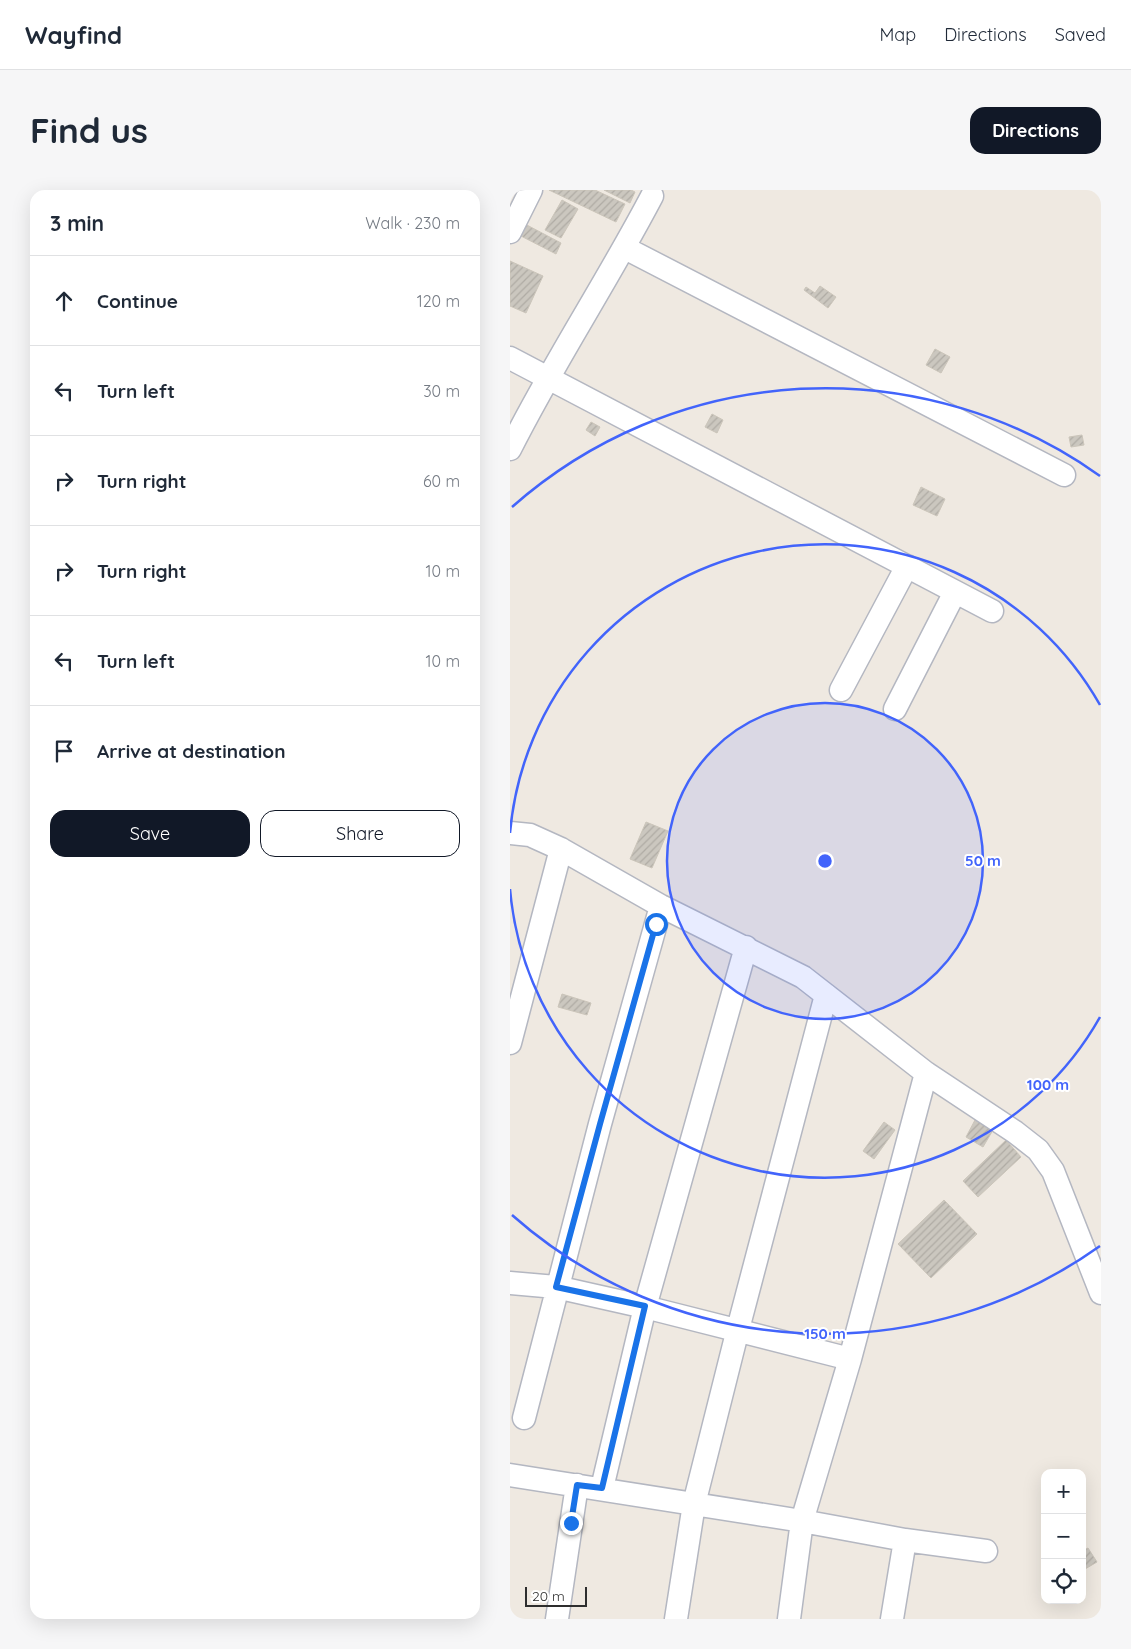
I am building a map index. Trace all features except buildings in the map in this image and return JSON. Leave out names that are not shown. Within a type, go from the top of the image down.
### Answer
[{"type":"street","points":[[510,232],[531,190]]},
{"type":"street","points":[[510,450],[548,378],[625,248],[652,196]]},
{"type":"street","points":[[625,248],[1064,476]]},
{"type":"street","points":[[510,358],[992,611]]},
{"type":"street","points":[[841,690],[907,566]]},
{"type":"street","points":[[895,708],[955,592]]},
{"type":"street","points":[[510,833],[530,835],[561,849],[661,906],[803,977],[926,1073],[1015,1132],[1038,1150],[1053,1171],[1101,1293]]},
{"type":"street","points":[[510,1044],[561,849]]},
{"type":"street","points":[[524,1418],[556,1287],[661,906]]},
{"type":"street","points":[[602,1488],[645,1306],[746,947]]},
{"type":"street","points":[[676,1619],[694,1504],[826,995]]},
{"type":"street","points":[[789,1619],[802,1521],[850,1359],[926,1073]]},
{"type":"street","points":[[510,1283],[556,1287],[645,1306],[850,1359]]},
{"type":"street","points":[[510,1475],[602,1488],[905,1540],[986,1551]]},
{"type":"street","points":[[557,1619],[577,1485]]},
{"type":"street","points":[[892,1619],[905,1540]]},
{"type":"route","points":[[571,1523],[577,1485],[602,1488],[645,1306],[556,1287],[656,924]]}]
